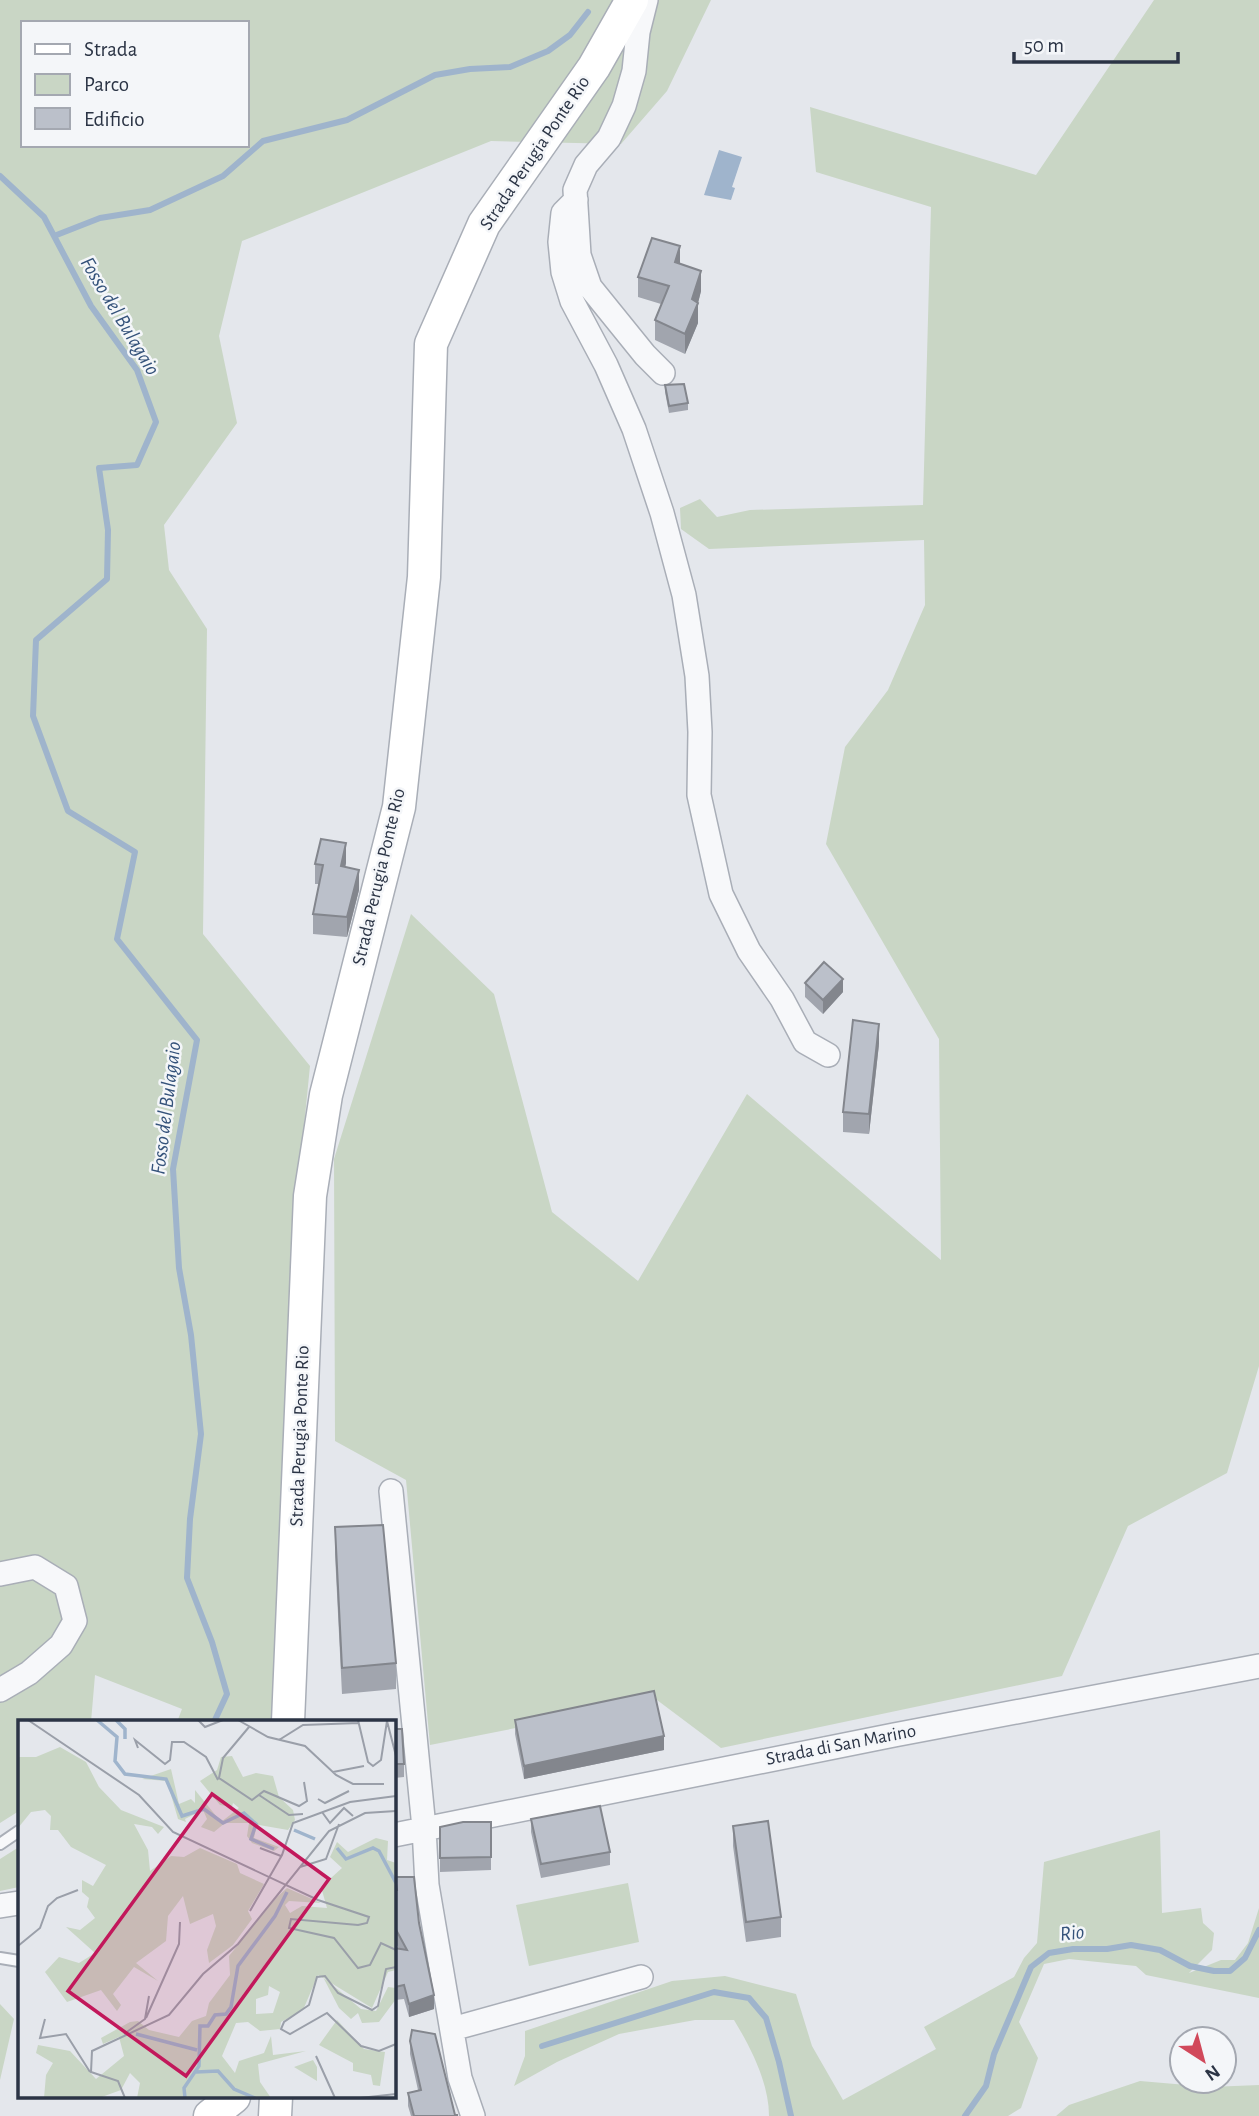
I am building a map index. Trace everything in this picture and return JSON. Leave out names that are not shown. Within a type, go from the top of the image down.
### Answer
[{"type":"main road","name":"Strada Perugia Ponte Rio","points":[[288,1720],[310,1196],[326,1094],[399,807],[424,577],[431,344],[484,224],[594,67],[632,0]]},
{"type":"main road","points":[[275,2116],[276,2098]]},
{"type":"main road","points":[[209,2116],[239,2100]]},
{"type":"street","points":[[646,0],[638,32],[634,71],[624,106],[609,138],[586,165],[575,191],[579,255],[590,286],[645,355],[663,373]]},
{"type":"street","points":[[576,200],[562,213],[562,272],[572,301],[606,365],[634,429],[662,513],[684,595],[696,676],[700,732],[699,795],[721,894],[749,951],[782,999],[805,1042],[828,1055]]},
{"type":"street","points":[[391,1492],[425,1828],[428,1885],[460,2078],[473,2116]]},
{"type":"street","points":[[0,1574],[35,1567],[66,1586],[75,1621],[61,1645],[29,1673],[0,1690]]},
{"type":"street","name":"Strada di San Marino","points":[[396,1835],[1259,1665]]},
{"type":"street","points":[[0,1906],[18,1903]]},
{"type":"street","points":[[452,2029],[641,1976]]},
{"type":"lane","points":[[0,1844],[18,1832]]},
{"type":"lane","points":[[0,1958],[18,1961]]},
{"type":"green space","points":[[0,0],[711,0],[667,91],[621,144],[491,141],[242,241],[219,336],[237,423],[164,525],[169,570],[207,629],[203,934],[310,1066],[292,1247],[273,1720],[178,1720],[182,1709],[95,1675],[91,1720],[18,1720],[18,1812],[0,1823]]},
{"type":"green space","points":[[1154,0],[1259,0],[1259,1366],[1227,1473],[1128,1526],[1062,1676],[721,1748],[657,1700],[430,1745],[406,1480],[335,1441],[334,1159],[411,914],[494,994],[552,1212],[638,1281],[747,1094],[941,1260],[939,1039],[826,844],[845,747],[888,690],[925,605],[924,540],[709,549],[681,529],[680,508],[700,499],[717,517],[750,510],[923,505],[931,207],[816,172],[810,107],[1036,175]]},
{"type":"green space","points":[[1160,1830],[1162,1913],[1201,1908],[1203,1923],[1214,1933],[1212,1950],[1189,1973],[1221,1960],[1235,1960],[1248,1943],[1259,1908],[1259,1998],[1146,1975],[1136,1966],[1069,1959],[1044,1964],[1019,2022],[1038,2058],[1021,2108],[1008,2116],[769,2116],[766,2091],[753,2054],[734,2020],[695,2020],[619,2034],[557,2062],[514,2086],[525,2056],[525,2031],[672,1981],[725,1976],[796,1994],[812,2046],[843,2100],[936,2049],[924,2027],[1014,1977],[1024,1958],[1037,1943],[1044,1862]]},
{"type":"green space","points":[[18,1848],[18,1887],[0,1891],[0,1859]]},
{"type":"green space","points":[[628,1883],[639,1942],[529,1966],[516,1905]]},
{"type":"green space","points":[[0,2004],[14,2019],[0,2080]]},
{"type":"green space","points":[[1140,2081],[1168,2083],[1168,2095],[1238,2095],[1238,2086],[1259,2085],[1259,2116],[1056,2116],[1069,2105]]},
{"type":"water","points":[[719,150],[742,157],[732,187],[735,188],[731,200],[704,195]]},
{"type":"building","points":[[652,238],[680,246],[675,262],[701,271],[692,299],[698,303],[685,334],[655,320],[669,286],[638,277]]},
{"type":"building","points":[[684,384],[688,403],[669,406],[665,385]]},
{"type":"building","points":[[321,839],[346,843],[341,866],[359,870],[347,917],[313,914],[323,865],[315,864]]},
{"type":"building","points":[[824,962],[843,979],[823,1000],[805,983]]},
{"type":"building","points":[[853,1020],[879,1024],[869,1114],[843,1112]]},
{"type":"building","points":[[383,1525],[396,1663],[342,1668],[335,1527]]},
{"type":"building","points":[[654,1691],[664,1736],[524,1766],[515,1720]]},
{"type":"building","points":[[396,1729],[402,1729],[404,1764],[396,1764]]},
{"type":"building","points":[[600,1806],[610,1852],[541,1864],[531,1819]]},
{"type":"building","points":[[768,1821],[781,1917],[746,1922],[733,1826]]},
{"type":"building","points":[[463,1822],[491,1822],[491,1857],[440,1858],[440,1827]]},
{"type":"building","points":[[396,1877],[414,1877],[419,1923],[434,1995],[409,2004],[404,1985],[396,1987],[396,1948],[407,1950],[396,1930]]},
{"type":"building","points":[[412,2030],[435,2034],[457,2116],[414,2116],[408,2093],[421,2090],[410,2041]]},
{"type":"waterway","points":[[54,236],[100,218],[150,210],[223,176],[263,141],[347,120],[435,75],[470,69],[510,67],[548,51],[570,35],[588,12]]},
{"type":"waterway","name":"Fosso del Bulagaio","points":[[0,176],[44,217],[91,306],[137,370],[156,422],[137,465],[99,468],[108,530],[107,579],[36,640],[33,716],[68,811],[135,852],[117,939],[197,1040],[173,1169],[179,1268],[191,1335],[201,1434],[190,1519],[187,1578],[212,1642],[227,1694],[215,1720]]},
{"type":"waterway","name":"Rio","points":[[965,2116],[986,2086],[994,2054],[1031,1967],[1049,1953],[1131,1945],[1160,1950],[1190,1966],[1230,1971],[1245,1958],[1259,1930]]},
{"type":"waterway","name":"Rio","points":[[542,2046],[714,1992],[749,1998],[766,2018],[791,2116]]}]
